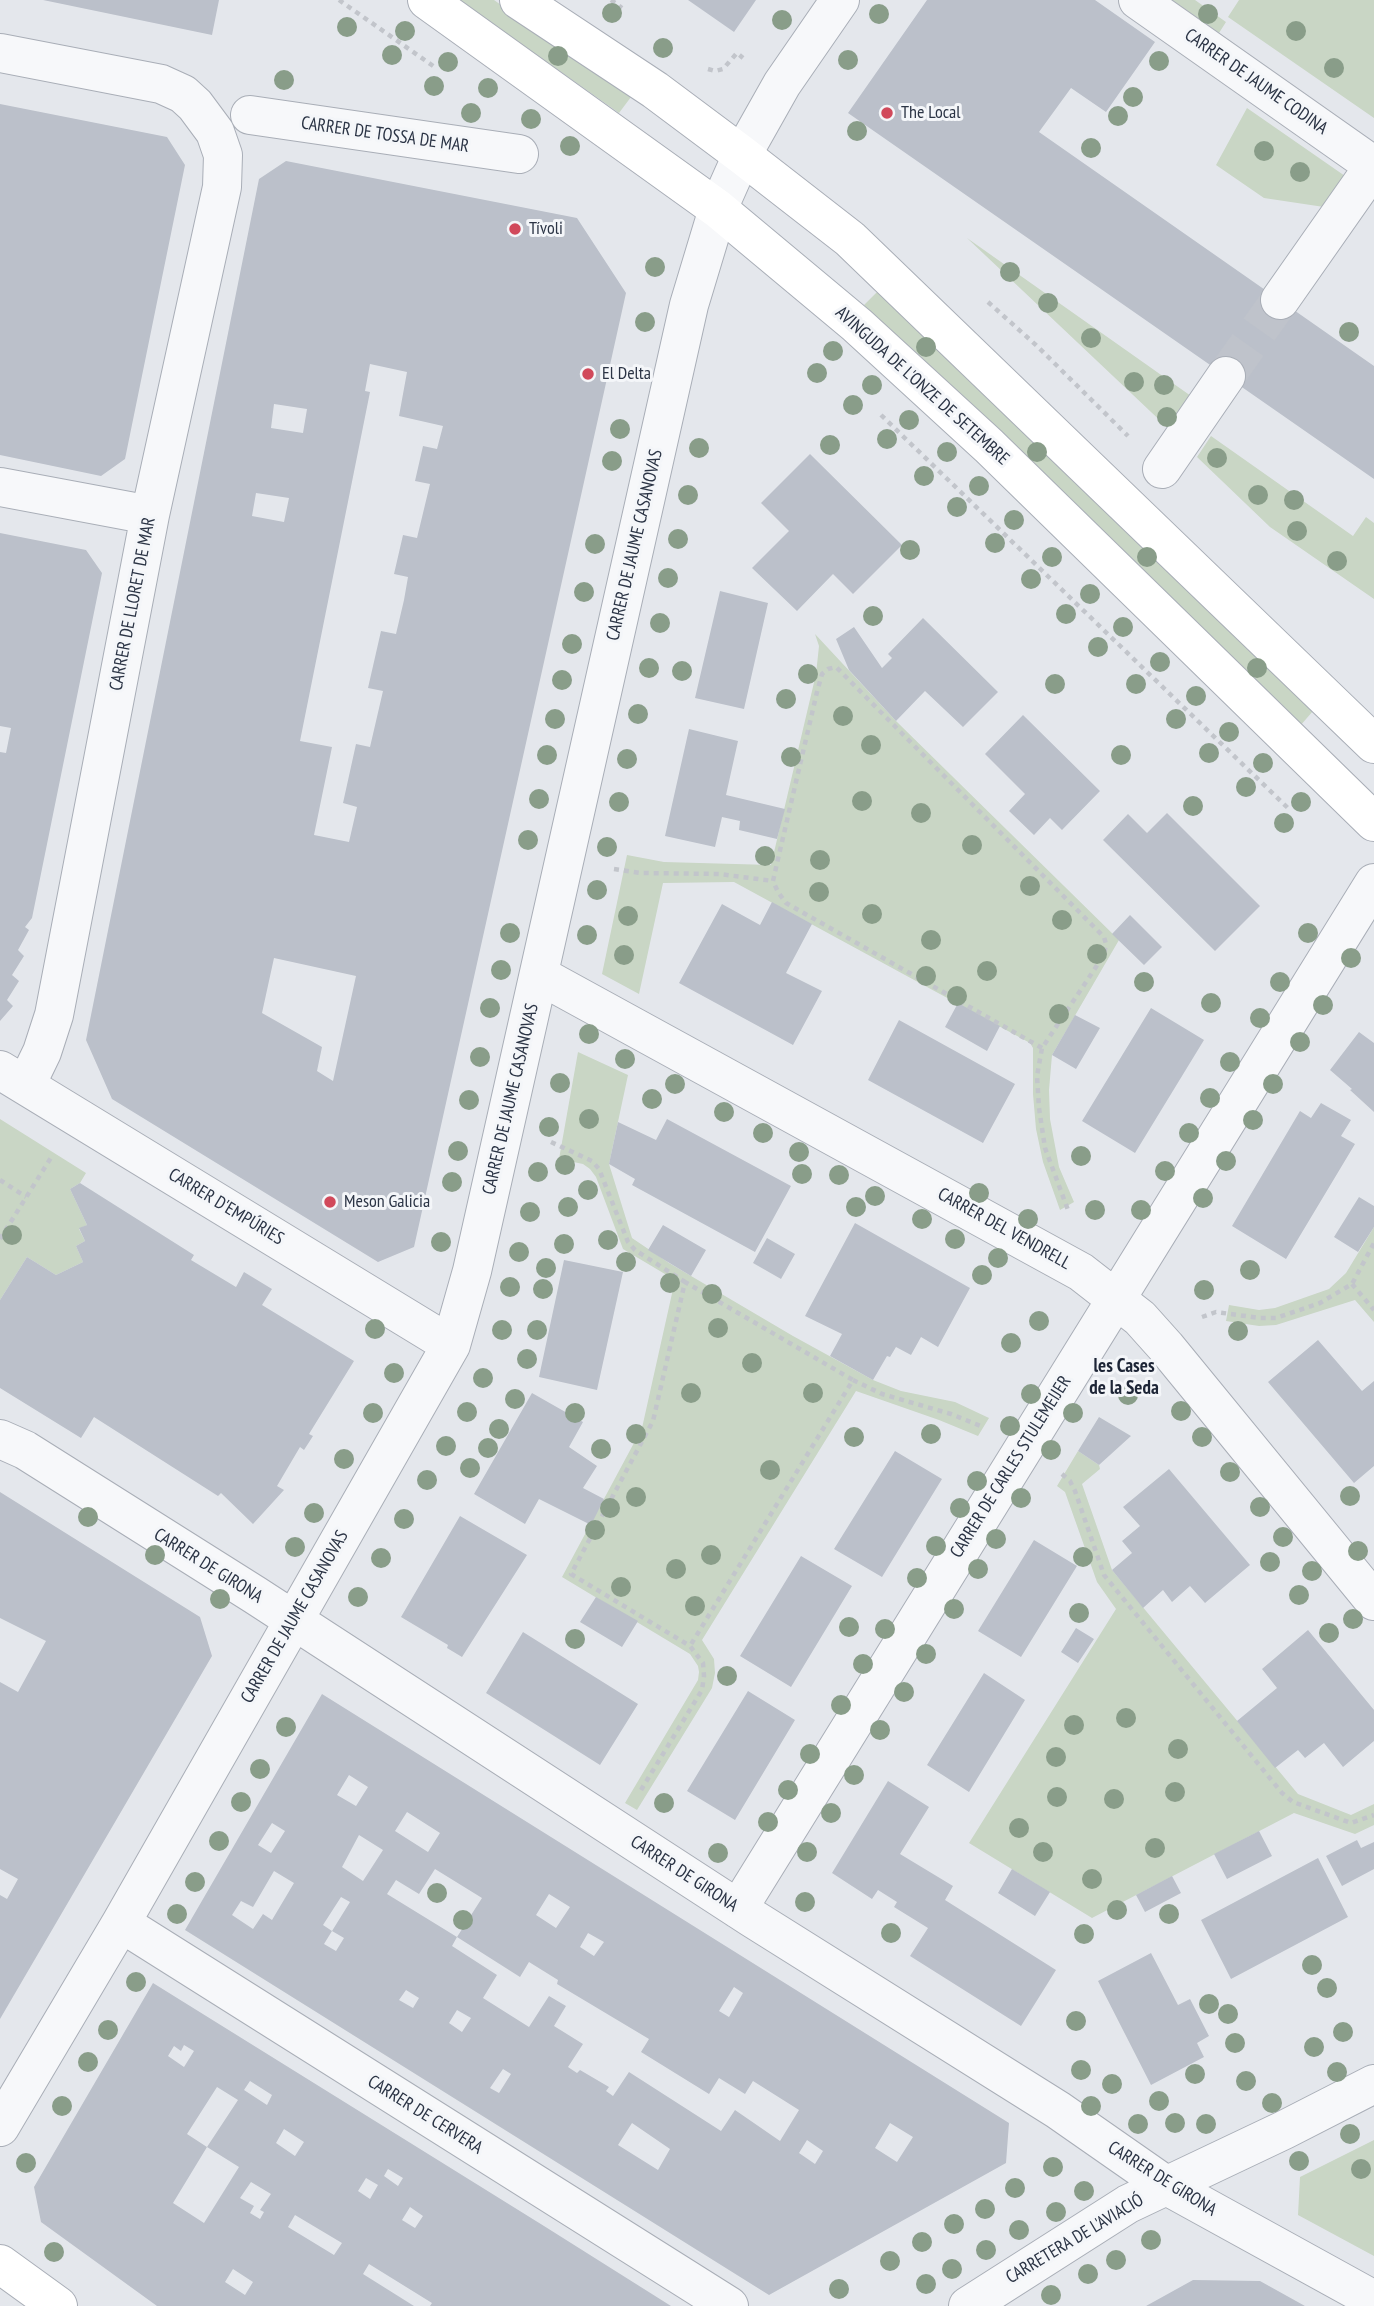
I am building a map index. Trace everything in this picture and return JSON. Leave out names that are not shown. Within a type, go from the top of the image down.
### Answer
[{"type":"main road","name":"AVINGUDA DE L'ONZE DE SETEMBRE","points":[[427,0],[718,209],[857,325],[989,446],[1374,822]]},
{"type":"main road","points":[[519,0],[654,90],[850,240],[1374,744]]},
{"type":"main road","points":[[0,2264],[58,2306]]},
{"type":"street","name":"CARRER DE JAUME CASANOVAS","points":[[0,2127],[121,1923],[452,1345],[472,1271],[688,305],[718,209],[742,155],[782,84],[840,0]]},
{"type":"street","name":"CARRER DE JAUME CODINA","points":[[1138,0],[1374,166]]},
{"type":"street","name":"CARRER DE LLORET DE MAR","points":[[0,54],[161,84],[183,94],[195,105],[215,132],[223,155],[222,187],[150,515],[54,1015],[42,1052],[13,1077]]},
{"type":"street","name":"CARRER DE TOSSA DE MAR","points":[[250,115],[519,154]]},
{"type":"street","points":[[1280,300],[1374,166]]},
{"type":"street","points":[[1162,469],[1226,376]]},
{"type":"street","points":[[0,487],[150,515]]},
{"type":"street","name":"CARRER DE CARLES STULEMEIJER","points":[[738,1909],[1374,883]]},
{"type":"street","name":"CARRER DEL VENDRELL","points":[[539,975],[1081,1272],[1116,1298],[1140,1318],[1166,1348],[1374,1601]]},
{"type":"street","name":"CARRER D'EMPÚRIES","points":[[13,1077],[452,1345]]},
{"type":"street","name":"CARRER DE GIRONA","points":[[0,1439],[25,1450],[243,1588],[738,1909],[1058,2109],[1167,2186],[1374,2300]]},
{"type":"street","name":"CARRER DE CERVERA","points":[[121,1923],[729,2306]]},
{"type":"street","name":"CARRETERA DE L'AVIACIÓ","points":[[968,2306],[1128,2204],[1374,2084]]},
{"type":"path","points":[[339,0],[439,71]]},
{"type":"path","points":[[704,67],[715,71],[723,69],[730,62]]},
{"type":"path","points":[[879,413],[1296,816]]},
{"type":"path","points":[[1042,1048],[786,903],[778,892],[773,881],[821,674],[828,669],[836,667],[1104,937],[1104,955],[1042,1048],[1037,1076],[1045,1148],[1065,1206]]},
{"type":"path","points":[[614,869],[641,873],[719,874],[773,881]]},
{"type":"path","points":[[551,1142],[592,1161],[599,1170],[628,1242],[635,1250],[853,1380],[882,1394],[951,1414],[984,1427]]},
{"type":"path","points":[[0,1239],[54,1154]]},
{"type":"path","points":[[0,1180],[26,1197]]},
{"type":"path","points":[[1200,1318],[1216,1312],[1276,1318],[1320,1304],[1352,1284],[1374,1243]]},
{"type":"path","points":[[638,1794],[702,1690],[705,1676],[703,1663],[690,1646],[571,1574],[653,1421],[685,1282]]},
{"type":"path","points":[[1352,1284],[1374,1310]]},
{"type":"path","points":[[690,1646],[853,1380]]},
{"type":"path","points":[[1056,1471],[1070,1480],[1104,1575],[1282,1793],[1293,1802],[1351,1823],[1374,1815]]},
{"type":"green space","points":[[459,0],[494,0],[631,97],[619,113]]},
{"type":"green space","points":[[1172,0],[1195,0],[1226,22],[1219,33]]},
{"type":"green space","points":[[1239,0],[1374,0],[1374,118],[1228,17]]},
{"type":"green space","points":[[1247,108],[1345,176],[1324,207],[1264,198],[1216,165]]},
{"type":"green space","points":[[967,238],[1191,396],[1169,429]]},
{"type":"green space","points":[[878,291],[1313,711],[1300,726],[864,305]]},
{"type":"green space","points":[[1211,436],[1353,536],[1366,517],[1374,523],[1374,599],[1270,527],[1197,457]]},
{"type":"green space","points":[[815,634],[896,721],[1119,940],[1052,1055],[1050,1119],[1059,1167],[1074,1202],[1060,1210],[1043,1162],[1036,1129],[1033,1048],[1030,1043],[734,882],[663,883],[639,994],[602,974],[627,855],[664,862],[771,865],[816,674],[819,646]]},
{"type":"green space","points":[[578,1052],[628,1075],[609,1164],[632,1238],[669,1263],[873,1380],[901,1391],[955,1402],[989,1418],[978,1436],[856,1391],[702,1640],[714,1659],[712,1688],[637,1810],[625,1803],[698,1680],[698,1666],[690,1654],[562,1577],[642,1428],[675,1280],[623,1249],[596,1177],[583,1164],[559,1159]]},
{"type":"green space","points":[[0,1119],[86,1173],[80,1183],[70,1189],[87,1225],[79,1229],[85,1241],[76,1246],[83,1262],[56,1275],[27,1257],[0,1300]]},
{"type":"green space","points":[[1374,1227],[1374,1322],[1355,1300],[1276,1325],[1259,1326],[1226,1321],[1229,1305],[1259,1310],[1275,1308],[1329,1289],[1346,1273]]},
{"type":"green space","points":[[1078,1451],[1099,1465],[1100,1469],[1082,1484],[1112,1570],[1298,1794],[1351,1815],[1374,1804],[1374,1825],[1355,1834],[1294,1813],[1092,1918],[969,1843],[1116,1609],[1097,1582],[1065,1492],[1057,1486]]},
{"type":"green space","points":[[1374,2140],[1374,2256],[1298,2215],[1300,2177]]},
{"type":"building","points":[[43,0],[219,0],[212,35]]},
{"type":"building","points":[[688,0],[756,0],[734,32]]},
{"type":"building","points":[[927,0],[1095,0],[1155,42],[1106,112],[1071,88],[1039,132],[1374,366],[1374,479],[848,113]]},
{"type":"building","points":[[0,104],[167,137],[185,165],[125,459],[101,476],[0,455]]},
{"type":"building","points":[[286,161],[577,218],[626,293],[414,1247],[378,1262],[112,1099],[86,1040],[259,179]],"holes":[[[370,364],[407,372],[399,416],[443,426],[437,449],[423,446],[415,481],[430,484],[417,538],[403,535],[394,574],[408,577],[404,600],[396,634],[381,631],[368,688],[383,691],[370,747],[356,744],[343,803],[357,807],[349,842],[314,835],[332,747],[300,741],[370,392],[365,391]],[[274,404],[307,409],[303,433],[271,428]],[[256,493],[289,498],[284,522],[252,516]],[[274,958],[356,976],[333,1081],[317,1071],[322,1047],[262,1013]]]},
{"type":"building","points":[[810,454],[902,545],[853,594],[833,574],[797,611],[752,568],[789,531],[761,503]]},
{"type":"building","points":[[0,533],[86,550],[102,573],[32,918],[25,927],[29,930],[18,950],[24,956],[12,975],[19,981],[7,1000],[13,1006],[0,1021],[0,752],[6,753],[11,728],[0,726]]},
{"type":"building","points":[[720,591],[768,603],[744,709],[695,698]]},
{"type":"building","points":[[923,618],[998,692],[963,727],[925,691],[896,721],[849,670],[836,639],[854,627],[882,668],[892,658],[888,654]]},
{"type":"building","points":[[1023,715],[1100,791],[1062,830],[1050,818],[1034,835],[1009,811],[1025,794],[985,754]]},
{"type":"building","points":[[689,729],[738,741],[726,795],[785,809],[777,839],[739,830],[740,821],[722,817],[715,847],[665,836]]},
{"type":"building","points":[[1167,813],[1260,906],[1215,951],[1103,840],[1128,814],[1147,833]]},
{"type":"building","points":[[772,902],[812,924],[786,973],[822,991],[793,1045],[679,983],[722,904],[760,925]]},
{"type":"building","points":[[1130,915],[1162,947],[1144,965],[1112,934]]},
{"type":"building","points":[[958,1003],[1000,1026],[987,1051],[945,1027]]},
{"type":"building","points":[[1151,1008],[1204,1040],[1135,1153],[1082,1121]]},
{"type":"building","points":[[1075,1015],[1100,1028],[1076,1069],[1052,1055]]},
{"type":"building","points":[[899,1020],[1015,1084],[983,1143],[868,1080]]},
{"type":"building","points":[[1359,1032],[1374,1043],[1374,1112],[1330,1070]]},
{"type":"building","points":[[1321,1103],[1351,1120],[1341,1136],[1355,1144],[1286,1259],[1232,1226],[1300,1111],[1311,1118]]},
{"type":"building","points":[[667,1119],[791,1186],[755,1252],[632,1185],[635,1179],[609,1164],[618,1122],[656,1140]]},
{"type":"building","points":[[80,1183],[194,1255],[191,1260],[236,1287],[244,1272],[272,1289],[262,1305],[354,1361],[309,1434],[313,1436],[304,1450],[300,1447],[277,1486],[284,1490],[253,1524],[221,1493],[218,1496],[94,1417],[81,1438],[0,1388],[0,1300],[27,1257],[56,1275],[83,1262],[76,1246],[85,1241],[79,1228],[87,1225],[70,1189]]},
{"type":"building","points":[[1359,1197],[1374,1206],[1374,1227],[1358,1252],[1334,1237]]},
{"type":"building","points":[[855,1223],[970,1288],[938,1347],[921,1337],[911,1355],[896,1347],[890,1357],[887,1356],[873,1380],[830,1356],[842,1334],[805,1316]]},
{"type":"building","points":[[663,1225],[706,1250],[691,1276],[648,1250]]},
{"type":"building","points":[[767,1238],[795,1254],[781,1279],[753,1263]]},
{"type":"building","points":[[564,1260],[623,1272],[597,1390],[539,1377]]},
{"type":"building","points":[[1318,1340],[1362,1391],[1374,1381],[1374,1466],[1354,1483],[1268,1382]]},
{"type":"building","points":[[532,1393],[583,1422],[569,1447],[597,1466],[583,1488],[604,1499],[591,1525],[539,1499],[525,1524],[474,1494]]},
{"type":"building","points":[[1099,1417],[1131,1436],[1099,1465],[1078,1451]]},
{"type":"building","points":[[895,1451],[942,1479],[882,1577],[834,1549]]},
{"type":"building","points":[[1169,1469],[1250,1565],[1205,1603],[1190,1586],[1172,1602],[1163,1590],[1143,1608],[1112,1570],[1132,1553],[1122,1541],[1140,1526],[1123,1507]]},
{"type":"building","points":[[0,1492],[200,1617],[212,1656],[0,2019],[0,1895],[7,1899],[18,1879],[0,1869],[0,1682],[18,1692],[46,1641],[0,1618]]},
{"type":"building","points":[[460,1516],[527,1555],[462,1657],[447,1648],[448,1645],[401,1617]]},
{"type":"building","points":[[1034,1540],[1077,1566],[1021,1657],[978,1631]]},
{"type":"building","points":[[801,1556],[852,1586],[791,1687],[740,1656]]},
{"type":"building","points":[[596,1597],[638,1621],[622,1647],[580,1622]]},
{"type":"building","points":[[1076,1628],[1094,1639],[1078,1663],[1061,1652]]},
{"type":"building","points":[[1308,1630],[1374,1710],[1374,1741],[1343,1767],[1324,1743],[1305,1758],[1298,1750],[1275,1768],[1237,1721],[1277,1688],[1262,1669]]},
{"type":"building","points":[[523,1632],[638,1704],[600,1765],[486,1693]]},
{"type":"building","points":[[984,1673],[1025,1700],[969,1792],[927,1765]]},
{"type":"building","points":[[748,1691],[795,1720],[735,1820],[687,1791]]},
{"type":"building","points":[[322,1694],[1009,2123],[1006,2163],[769,2295],[185,1930]],"holes":[[[349,1775],[368,1787],[356,1806],[337,1795]],[[407,1812],[440,1833],[428,1852],[395,1831]],[[272,1823],[285,1831],[271,1853],[258,1845]],[[359,1835],[383,1850],[363,1881],[342,1867]],[[435,1869],[482,1898],[457,1937],[387,1894],[396,1880],[419,1894]],[[274,1871],[294,1883],[272,1920],[263,1914],[253,1929],[232,1915],[241,1901],[253,1907]],[[549,1894],[570,1907],[556,1928],[536,1915]],[[341,1897],[350,1902],[332,1931],[323,1925]],[[332,1931],[344,1938],[336,1951],[324,1944]],[[588,1933],[604,1942],[594,1956],[580,1947]],[[457,1937],[520,1977],[529,1962],[558,1980],[557,1984],[649,2039],[641,2052],[709,2094],[719,2078],[745,2094],[753,2081],[799,2110],[780,2141],[735,2110],[721,2131],[629,2072],[613,2096],[606,2091],[609,2087],[580,2070],[577,2073],[568,2067],[583,2044],[554,2026],[566,2006],[549,1996],[529,2027],[483,1998],[497,1975],[452,1946]],[[734,1987],[743,1993],[729,2017],[719,2011]],[[406,1990],[419,1998],[413,2008],[399,2000]],[[457,2010],[471,2018],[462,2032],[449,2023]],[[503,2069],[511,2074],[499,2093],[490,2088]],[[632,2123],[670,2149],[658,2170],[618,2145]],[[890,2123],[913,2137],[897,2162],[875,2148]],[[807,2140],[823,2151],[815,2164],[799,2153]]]},
{"type":"building","points":[[888,1781],[929,1807],[900,1854],[953,1886],[945,1900],[1056,1970],[1021,2026],[910,1956],[928,1928],[894,1907],[897,1902],[878,1890],[872,1899],[832,1873]]},
{"type":"building","points":[[1259,1831],[1272,1856],[1227,1879],[1214,1854]]},
{"type":"building","points":[[1357,1840],[1361,1848],[1374,1842],[1374,1869],[1342,1886],[1326,1856]]},
{"type":"building","points":[[1318,1858],[1348,1917],[1231,1979],[1201,1920]]},
{"type":"building","points":[[1012,1869],[1050,1892],[1035,1916],[998,1893]]},
{"type":"building","points":[[1172,1876],[1181,1893],[1145,1912],[1136,1895]]},
{"type":"building","points":[[1151,1953],[1178,2005],[1190,1999],[1209,2036],[1197,2043],[1204,2057],[1151,2085],[1098,1981]]},
{"type":"building","points":[[153,1983],[671,2306],[430,2306],[432,2303],[369,2264],[363,2274],[414,2306],[157,2306],[41,2222],[34,2187]],"holes":[[[184,2045],[194,2051],[184,2067],[168,2056],[174,2046],[181,2051]],[[250,2081],[272,2095],[267,2105],[244,2090]],[[217,2087],[238,2100],[207,2147],[187,2134]],[[284,2129],[304,2142],[295,2156],[276,2143]],[[207,2147],[239,2167],[204,2223],[173,2203]],[[388,2169],[403,2178],[398,2186],[384,2176]],[[366,2178],[378,2185],[370,2199],[358,2191]],[[251,2182],[271,2194],[260,2210],[264,2212],[260,2219],[250,2213],[254,2206],[240,2198]],[[410,2207],[423,2216],[415,2228],[402,2220]],[[295,2215],[342,2243],[334,2255],[288,2227]],[[233,2269],[253,2282],[245,2295],[225,2282]]]},
{"type":"building","points":[[1193,2280],[1260,2281],[1305,2306],[1146,2306]]},
{"type":"tunnel","points":[[1226,376],[1280,300]]},
{"type":"place","name":"The Local","points":[[887,113]]},
{"type":"place","name":"Tívoli","points":[[515,229]]},
{"type":"place","name":"El Delta","points":[[588,374]]},
{"type":"place","name":"Meson Galicia","points":[[330,1202]]},
{"type":"district","name":"les Cases de la Seda","points":[[1124,1378]]}]
